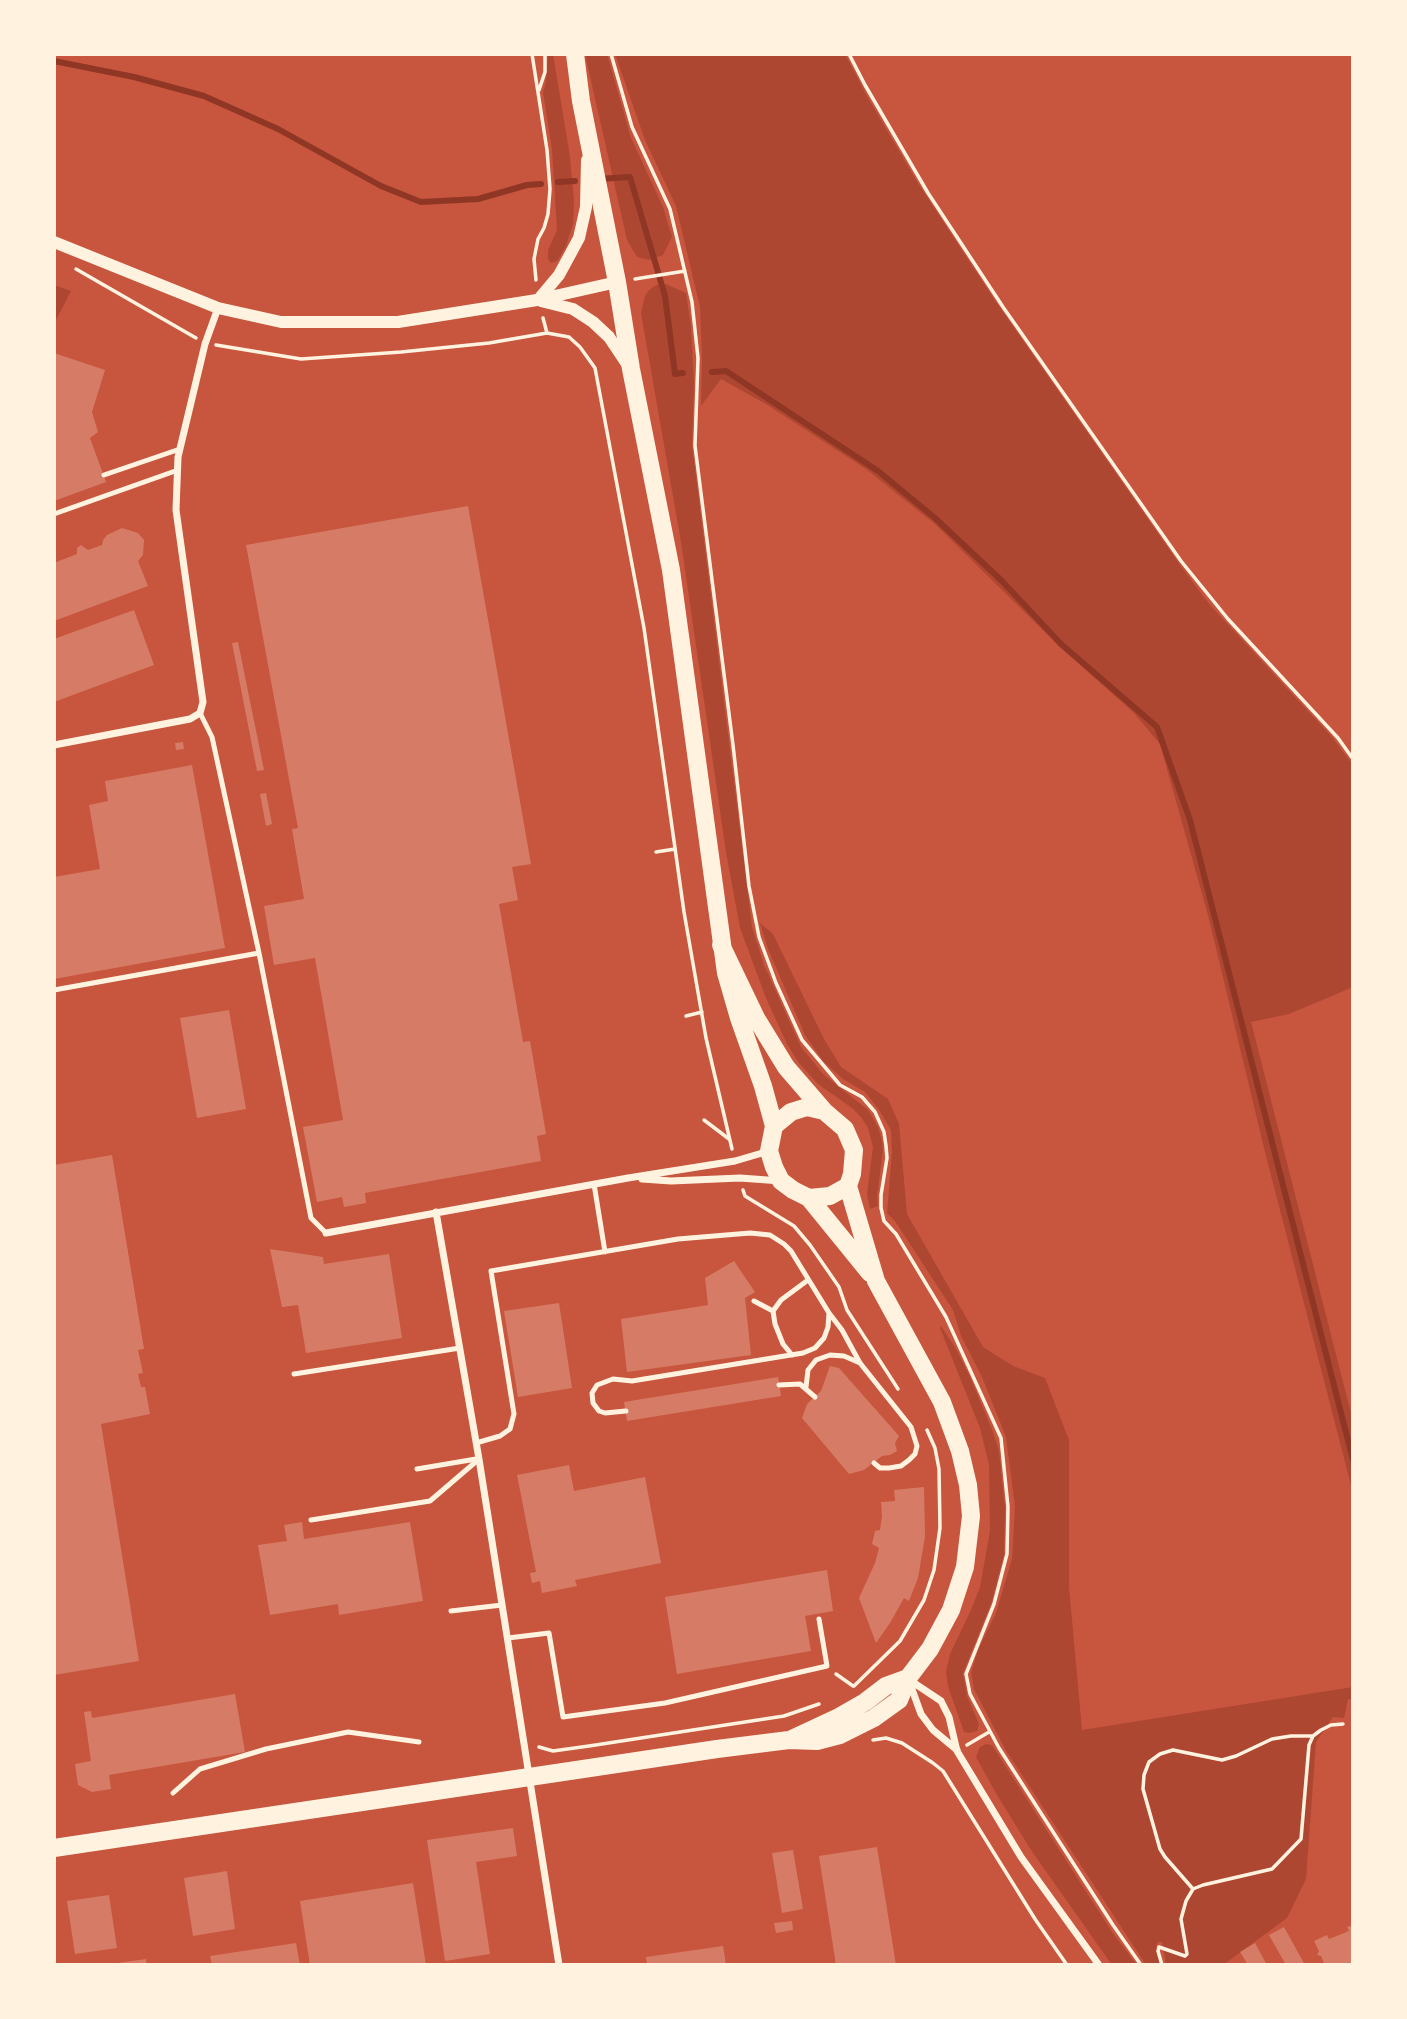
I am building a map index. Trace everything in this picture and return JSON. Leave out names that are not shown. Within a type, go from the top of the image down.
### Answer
[{"type":"main road","points":[[54,1848],[789,1740],[865,1702],[886,1686],[908,1678],[930,1649],[951,1610],[965,1567],[971,1516],[968,1485],[960,1451],[942,1402],[876,1280],[809,1198],[781,1181],[769,1151],[774,1126],[729,984],[721,945],[671,570],[588,134],[564,54]]},
{"type":"main road","points":[[575,54],[580,101]]},
{"type":"main road","points":[[721,945],[756,1018],[786,1067],[824,1111],[845,1129],[854,1150],[848,1186],[876,1280]]},
{"type":"main road","points":[[774,1126],[791,1112],[807,1107],[824,1111]]},
{"type":"main road","points":[[809,1198],[830,1196],[848,1186]]},
{"type":"street","points":[[537,300],[559,275],[579,238],[586,207],[588,134]]},
{"type":"street","points":[[54,242],[218,309],[281,321],[398,322],[537,300],[617,282]]},
{"type":"street","points":[[537,300],[573,309],[593,322],[609,338],[631,369]]},
{"type":"street","points":[[54,745],[190,719],[200,713],[203,702],[176,510],[180,449],[205,344],[218,309]]},
{"type":"street","points":[[326,1233],[735,1161],[769,1151]]},
{"type":"street","points":[[628,1178],[671,1181],[740,1178],[781,1181]]},
{"type":"street","points":[[436,1212],[479,1459],[559,1965]]},
{"type":"street","points":[[908,1678],[921,1714],[933,1730],[957,1751]]},
{"type":"street","points":[[908,1678],[941,1700],[957,1751],[1021,1857],[1099,1965]]},
{"type":"lane","points":[[104,475],[180,449]]},
{"type":"lane","points":[[54,514],[178,470]]},
{"type":"lane","points":[[200,713],[212,737],[259,953],[311,1218],[326,1233]]},
{"type":"lane","points":[[54,990],[259,953]]},
{"type":"lane","points":[[594,1184],[605,1252]]},
{"type":"lane","points":[[476,1443],[500,1436],[510,1429],[514,1414],[492,1271],[678,1239],[750,1233],[770,1235],[792,1251],[860,1363],[911,1427],[917,1447],[915,1454],[901,1466],[880,1468],[874,1463]]},
{"type":"lane","points":[[792,1355],[783,1343],[775,1324],[774,1311],[781,1300],[808,1280]]},
{"type":"lane","points":[[754,1301],[774,1311]]},
{"type":"lane","points":[[626,1411],[599,1411],[593,1403],[592,1393],[597,1385],[613,1379],[632,1381],[803,1353],[815,1348],[824,1338],[829,1313]]},
{"type":"lane","points":[[293,1374],[460,1348]]},
{"type":"lane","points":[[806,1387],[808,1370],[816,1360],[830,1355],[844,1356],[860,1363]]},
{"type":"lane","points":[[779,1385],[792,1383],[806,1387],[815,1397]]},
{"type":"lane","points":[[417,1469],[479,1459]]},
{"type":"lane","points":[[311,1520],[430,1500],[479,1459]]},
{"type":"lane","points":[[451,1611],[502,1605]]},
{"type":"lane","points":[[508,1638],[549,1633],[563,1717],[665,1703],[827,1666],[819,1619]]},
{"type":"lane","points":[[173,1793],[200,1769],[266,1749],[348,1732],[419,1742]]},
{"type":"path","points":[[532,54],[547,150],[550,189],[548,214],[538,239],[534,259],[537,300]]},
{"type":"path","points":[[538,93],[545,72],[545,54]]},
{"type":"path","points":[[611,54],[632,127],[670,209],[692,302],[698,358],[695,446],[748,874],[759,937],[802,1040],[840,1085],[862,1097],[875,1112],[884,1132],[887,1157],[881,1208]]},
{"type":"path","points":[[849,54],[864,85],[935,204],[1003,307],[1181,561],[1228,619],[1338,738],[1353,759]]},
{"type":"path","points":[[617,282],[685,271]]},
{"type":"path","points":[[547,333],[569,337],[595,368],[644,628],[675,849],[702,1012],[735,1161]]},
{"type":"path","points":[[656,852],[675,849]]},
{"type":"path","points":[[685,1016],[702,1012]]},
{"type":"path","points":[[704,1120],[731,1140]]},
{"type":"path","points":[[740,1178],[745,1196],[793,1226],[810,1245]]},
{"type":"path","points":[[827,1666],[853,1686]]},
{"type":"path","points":[[1193,1889],[1160,1849],[1143,1790],[1144,1775],[1149,1762],[1160,1754],[1173,1750],[1222,1760],[1272,1739],[1313,1736],[1331,1726],[1343,1724]]},
{"type":"path","points":[[957,1751],[989,1732],[1141,1965]]},
{"type":"path","points":[[1162,1965],[1159,1947],[1185,1956],[1187,1954],[1181,1919],[1193,1889],[1272,1869],[1301,1839],[1309,1745],[1313,1736]]},
{"type":"path","points":[[886,1738],[902,1743],[943,1771],[1035,1919],[1068,1965]]},
{"type":"shaded area","points":[[548,54],[553,54],[570,157],[574,201],[573,224],[566,246],[557,261],[551,263],[548,250],[557,230],[552,149],[543,92]]},
{"type":"shaded area","points":[[585,54],[607,54],[631,138],[663,207],[672,237],[663,255],[649,260],[637,257],[627,240]]},
{"type":"shaded area","points":[[615,54],[845,54],[916,180],[994,299],[1183,569],[1210,605],[1332,737],[1353,765],[1353,987],[1289,1014],[1251,1022],[1353,1421],[1353,1493],[1265,1152],[1208,915],[1160,744],[1134,713],[1060,647],[935,524],[866,469],[766,404],[721,379],[701,406],[700,307],[676,206],[645,140]]},
{"type":"shaded area","points":[[666,284],[686,293],[691,326],[694,382],[692,444],[752,927],[764,965],[801,1047],[823,1074],[868,1110],[878,1127],[883,1150],[878,1206],[870,1209],[867,1194],[873,1147],[868,1128],[852,1108],[818,1084],[799,1063],[766,998],[740,928],[726,852],[681,542],[641,313],[649,290],[656,285]]},
{"type":"shaded area","points":[[54,285],[71,291],[54,324]]},
{"type":"shaded area","points":[[760,923],[773,934],[824,1039],[841,1067],[888,1099],[899,1124],[907,1214],[983,1347],[1013,1366],[1045,1378],[1069,1440],[1069,1587],[1082,1730],[1353,1687],[1353,1700],[1348,1699],[1344,1718],[1333,1717],[1316,1742],[1306,1879],[1287,1918],[1223,1965],[1166,1965],[1162,1942],[1158,1942],[1156,1946],[1160,1965],[1146,1965],[1005,1749],[974,1689],[971,1673],[978,1650],[996,1613],[1012,1559],[1015,1507],[1006,1437],[982,1377],[961,1336],[953,1310],[895,1221],[887,1213],[891,1130],[865,1092],[843,1079],[823,1061],[805,1035],[768,949]]},
{"type":"shaded area","points":[[941,1326],[970,1377],[993,1432],[999,1451],[1005,1509],[1004,1555],[991,1604],[963,1673],[967,1696],[979,1724],[977,1731],[969,1733],[964,1732],[948,1686],[946,1672],[950,1654],[980,1587],[990,1531],[989,1465],[980,1428]]},
{"type":"shaded area","points":[[992,1745],[1112,1932],[1137,1965],[1112,1965],[1031,1850],[976,1757],[980,1747]]},
{"type":"building","points":[[54,353],[105,370],[92,412],[98,432],[90,438],[106,482],[54,501]]},
{"type":"building","points":[[468,506],[531,864],[512,867],[518,900],[499,904],[523,1042],[530,1041],[546,1134],[537,1136],[541,1161],[365,1193],[366,1203],[344,1207],[342,1197],[317,1202],[303,1127],[343,1120],[315,958],[274,965],[264,906],[304,899],[292,829],[298,828],[246,545]]},
{"type":"building","points":[[122,528],[138,533],[144,540],[143,555],[138,561],[148,586],[54,621],[54,563],[77,554],[77,548],[81,545],[88,550],[102,545],[107,535]]},
{"type":"building","points":[[134,610],[154,665],[54,702],[54,639]]},
{"type":"building","points":[[238,642],[264,770],[257,771],[232,643]]},
{"type":"building","points":[[183,742],[184,749],[176,750],[175,743]]},
{"type":"building","points":[[192,765],[225,948],[54,979],[54,877],[100,869],[89,805],[108,801],[105,781]]},
{"type":"building","points":[[266,793],[272,824],[266,826],[260,794]]},
{"type":"building","points":[[229,1010],[246,1109],[197,1118],[180,1018]]},
{"type":"building","points":[[112,1155],[144,1349],[138,1350],[143,1373],[138,1374],[141,1387],[145,1387],[150,1414],[101,1424],[139,1661],[54,1675],[54,1165]]},
{"type":"building","points":[[270,1249],[323,1257],[324,1264],[389,1254],[402,1338],[306,1353],[298,1305],[282,1307]]},
{"type":"building","points":[[734,1261],[755,1292],[745,1298],[751,1355],[627,1372],[621,1319],[708,1305],[705,1278]]},
{"type":"building","points":[[559,1303],[572,1388],[518,1397],[504,1311]]},
{"type":"building","points":[[830,1366],[839,1368],[899,1436],[895,1443],[897,1451],[882,1456],[864,1470],[849,1474],[802,1418],[807,1404],[821,1391]]},
{"type":"building","points":[[778,1377],[781,1396],[627,1421],[624,1402]]},
{"type":"building","points":[[569,1465],[574,1491],[645,1477],[661,1563],[575,1580],[577,1586],[542,1593],[540,1581],[532,1583],[530,1573],[536,1572],[517,1475]]},
{"type":"building","points":[[924,1487],[925,1536],[918,1578],[909,1601],[904,1598],[876,1643],[859,1598],[879,1548],[872,1544],[875,1531],[880,1530],[881,1502],[895,1501],[894,1490]]},
{"type":"building","points":[[302,1522],[304,1539],[410,1522],[423,1601],[339,1615],[338,1604],[270,1615],[258,1545],[287,1541],[284,1525]]},
{"type":"building","points":[[827,1570],[833,1611],[805,1616],[811,1651],[677,1674],[665,1597]]},
{"type":"building","points":[[235,1694],[245,1752],[109,1775],[111,1789],[92,1792],[78,1785],[75,1764],[91,1761],[84,1712],[91,1711],[92,1718]]},
{"type":"building","points":[[513,1828],[517,1856],[476,1862],[490,1954],[445,1961],[427,1840]]},
{"type":"building","points":[[877,1847],[896,1965],[836,1965],[819,1856]]},
{"type":"building","points":[[793,1850],[803,1909],[782,1913],[772,1853]]},
{"type":"building","points":[[227,1871],[235,1929],[193,1936],[184,1878]]},
{"type":"building","points":[[413,1883],[426,1965],[310,1965],[300,1901]]},
{"type":"building","points":[[109,1895],[117,1948],[75,1954],[67,1901]]},
{"type":"building","points":[[792,1921],[793,1930],[776,1933],[774,1923]]},
{"type":"building","points":[[1353,1925],[1353,1965],[1325,1965],[1321,1956],[1317,1955],[1319,1951],[1314,1941],[1327,1935],[1329,1939],[1349,1931],[1347,1927]]},
{"type":"building","points":[[1284,1927],[1305,1965],[1286,1965],[1269,1935]]},
{"type":"building","points":[[296,1943],[300,1965],[212,1965],[210,1956]]},
{"type":"building","points":[[1255,1943],[1267,1965],[1248,1965],[1240,1952]]},
{"type":"building","points":[[723,1946],[726,1965],[647,1965],[646,1957]]},
{"type":"building","points":[[146,1959],[147,1965],[118,1965],[118,1963]]},
{"type":"waterway","points":[[54,61],[134,77],[204,96],[278,129],[381,186],[421,202],[478,199],[527,185],[541,184]]},
{"type":"waterway","points":[[598,179],[630,177],[665,296],[675,374],[683,373]]},
{"type":"waterway","points":[[558,182],[575,181]]},
{"type":"waterway","points":[[712,372],[726,371],[878,471],[935,518],[1002,581],[1061,644],[1157,727],[1190,820],[1353,1460]]}]
